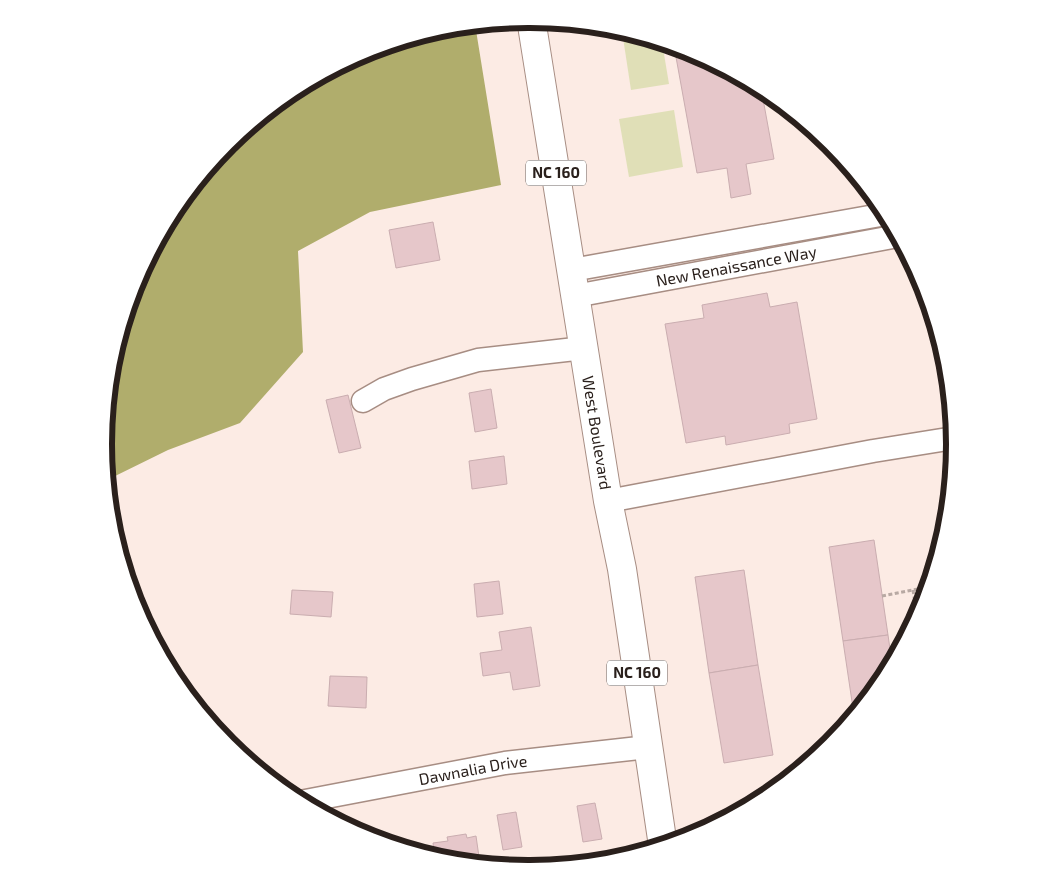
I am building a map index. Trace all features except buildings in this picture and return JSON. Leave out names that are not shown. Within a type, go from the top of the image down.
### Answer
[{"type":"main road","name":"West Boulevard","points":[[532,28],[608,501],[622,569],[662,838]]},
{"type":"street","name":"New Renaissance Way","points":[[574,283],[877,216]]},
{"type":"street","name":"New Renaissance Way","points":[[574,283],[891,237]]},
{"type":"street","points":[[363,401],[384,389],[412,379],[478,360],[584,348]]},
{"type":"street","points":[[608,501],[880,449],[946,439]]},
{"type":"street","name":"Dawnalia Drive","points":[[313,800],[505,763],[648,747]]},
{"type":"path","points":[[882,596],[919,589]]},
{"type":"path","points":[[914,590],[915,599]]},
{"type":"green space","points":[[623,39],[663,50],[669,84],[631,90]]},
{"type":"green space","points":[[674,110],[683,167],[629,177],[619,119]]},
{"type":"shaded area","points":[[476,31],[501,185],[370,212],[298,251],[303,352],[240,423],[168,450],[114,477],[113,417],[116,390],[127,336],[144,285],[155,260],[168,236],[199,190],[234,149],[254,131],[275,114],[321,83],[345,70],[395,50],[421,42]]}]
